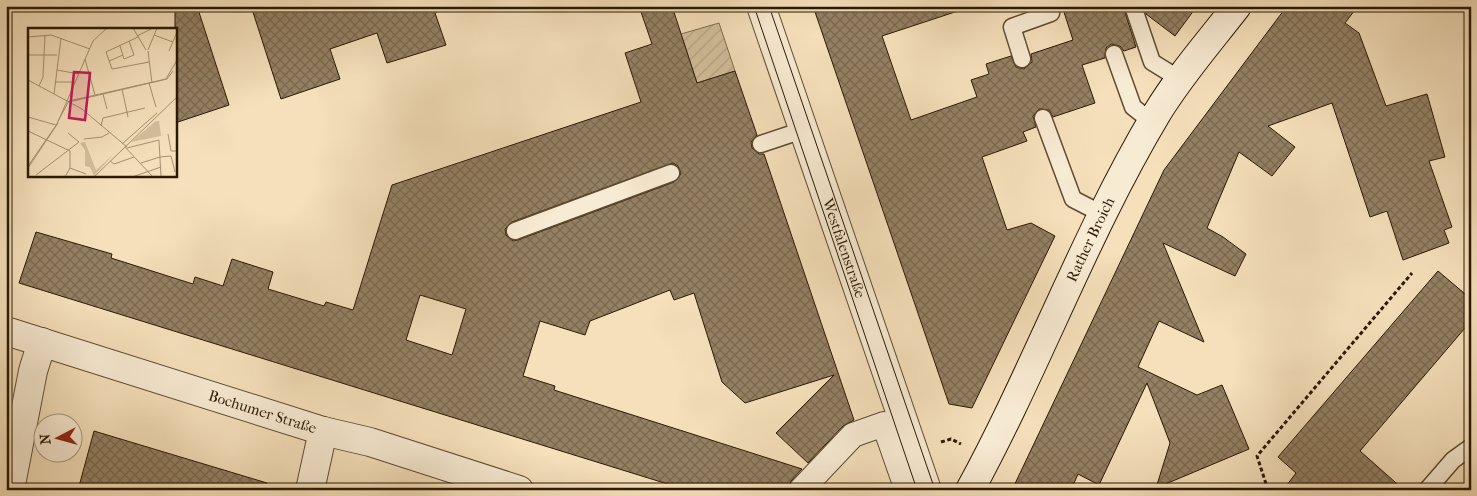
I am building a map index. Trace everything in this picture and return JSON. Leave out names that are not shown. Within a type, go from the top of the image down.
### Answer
[{"type":"street","name":"Westfalenstraße","points":[[761,6],[927,490]]},
{"type":"street","name":"Rather Broich","points":[[970,490],[1000,435],[1104,215],[1152,122],[1237,6]]},
{"type":"street","name":"Bochumer Straße","points":[[6,331],[323,431],[370,442],[519,490]]},
{"type":"street","points":[[10,490],[33,371],[42,342]]},
{"type":"street","points":[[802,490],[853,435],[884,424],[907,490]]},
{"type":"street","points":[[310,490],[323,431]]},
{"type":"lane","points":[[1133,6],[1152,62],[1181,80]]},
{"type":"lane","points":[[1022,59],[1012,26],[1051,14]]},
{"type":"lane","points":[[1114,54],[1133,107],[1152,122]]},
{"type":"lane","points":[[1043,118],[1072,199],[1104,215]]},
{"type":"lane","points":[[760,144],[804,130]]},
{"type":"lane","points":[[515,231],[671,173]]},
{"type":"lane","points":[[1427,490],[1453,460],[1471,447]]},
{"type":"path","points":[[1268,490],[1256,456],[1412,273]]},
{"type":"shaded area","points":[[719,23],[735,71],[697,83],[681,34]]},
{"type":"building","points":[[175,6],[197,6],[229,105],[176,123],[176,28]]},
{"type":"building","points":[[251,6],[441,6],[441,10],[435,13],[446,45],[387,63],[377,33],[330,49],[340,79],[281,99]]},
{"type":"building","points":[[639,6],[672,6],[697,83],[735,71],[757,135],[751,142],[752,148],[759,154],[764,154],[854,420],[843,426],[808,463],[776,433],[834,375],[745,403],[722,382],[694,293],[674,300],[670,290],[590,321],[585,335],[540,321],[523,376],[555,386],[554,390],[802,469],[791,481],[788,490],[687,490],[19,283],[36,232],[112,254],[111,258],[193,284],[195,277],[223,286],[232,259],[273,272],[268,289],[324,306],[326,302],[353,310],[392,185],[641,102],[625,53],[652,44]],"holes":[[[673,163],[678,166],[681,174],[674,182],[518,240],[513,241],[506,235],[505,229],[512,222]],[[420,295],[466,309],[452,355],[406,340]]]},
{"type":"building","points":[[813,6],[957,6],[958,11],[882,36],[911,120],[977,97],[971,80],[989,74],[986,64],[1011,56],[1016,67],[1024,69],[1032,62],[1031,54],[1073,40],[1062,6],[1123,6],[1136,47],[1124,51],[1120,46],[1111,44],[1106,48],[1105,58],[1082,65],[1095,103],[1053,117],[1049,110],[1039,109],[1033,116],[1036,127],[1023,132],[1027,141],[982,157],[1007,230],[1031,223],[1055,236],[972,408],[949,404]]},
{"type":"building","points":[[1144,6],[1197,6],[1175,36],[1146,14]]},
{"type":"building","points":[[1287,6],[1358,6],[1345,23],[1359,33],[1386,106],[1427,94],[1445,157],[1429,161],[1452,227],[1444,230],[1449,243],[1403,260],[1387,211],[1370,217],[1332,103],[1268,126],[1295,147],[1272,176],[1239,152],[1207,228],[1246,254],[1235,276],[1163,243],[1204,342],[1159,321],[1138,367],[1197,395],[1222,385],[1249,449],[1156,488],[1170,443],[1147,383],[1099,485],[1078,474],[1071,490],[1012,490],[1164,170]]},
{"type":"building","points":[[1438,271],[1471,299],[1471,321],[1360,451],[1404,490],[1283,490],[1296,473],[1278,457]]},
{"type":"building","points":[[94,431],[267,483],[266,490],[78,490]]},
{"type":"tram line","points":[[754,6],[917,490]]},
{"type":"tram line","points":[[769,6],[935,490]]}]
